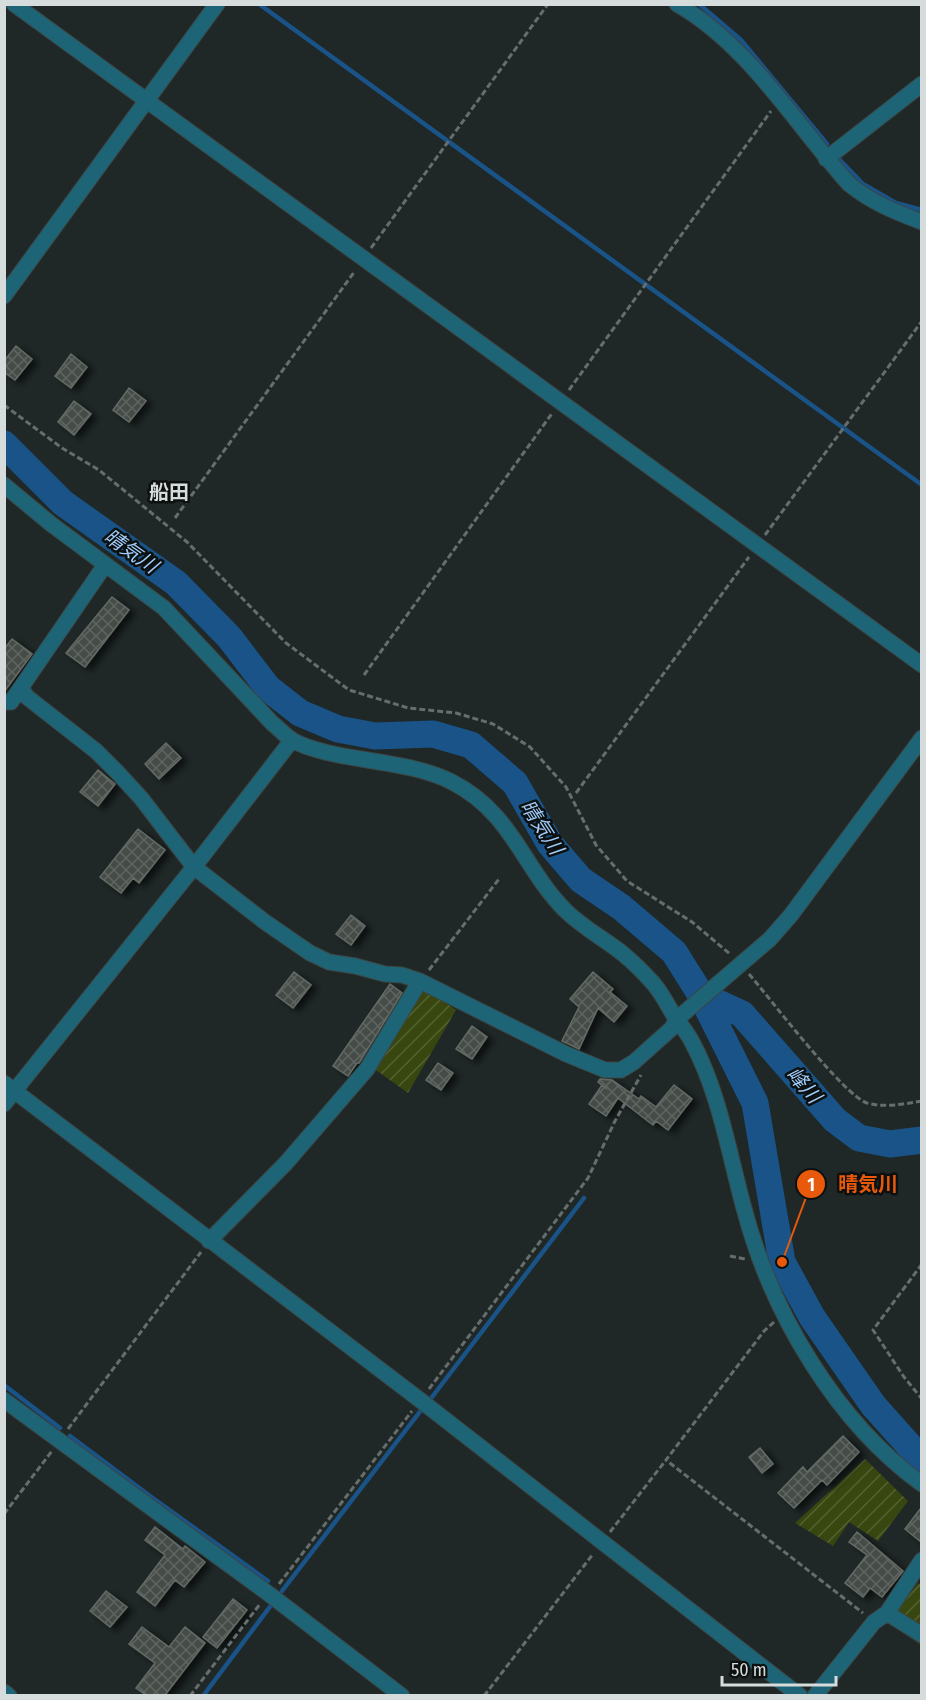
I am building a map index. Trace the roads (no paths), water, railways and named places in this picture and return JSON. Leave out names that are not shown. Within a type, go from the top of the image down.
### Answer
[{"type":"street","points":[[14,4],[921,665]]},
{"type":"street","points":[[4,296],[217,4]]},
{"type":"street","points":[[677,4],[728,41],[849,184],[863,196],[921,222]]},
{"type":"street","points":[[826,159],[921,84]]},
{"type":"street","points":[[4,485],[105,565],[164,608],[273,724],[292,740],[306,747],[338,755],[423,772],[449,780],[471,792],[490,808],[509,830],[549,891],[567,911],[625,955],[654,985],[681,1016],[714,1096],[746,1216],[761,1262],[783,1313],[832,1393],[884,1451],[921,1484]]},
{"type":"street","points":[[4,702],[11,702],[105,565]]},
{"type":"street","points":[[21,688],[27,697],[96,751],[119,774],[141,798],[194,867],[219,888],[310,953],[329,962],[385,974],[402,975],[420,981],[566,1054],[605,1070],[621,1070],[634,1062],[672,1028],[681,1016],[770,939],[791,915],[921,738]]},
{"type":"street","points":[[4,1104],[9,1087],[194,867],[292,740]]},
{"type":"street","points":[[209,1241],[286,1163],[367,1069],[420,981]]},
{"type":"street","points":[[9,1087],[420,1400],[800,1695]]},
{"type":"street","points":[[4,1400],[269,1594],[402,1695]]},
{"type":"street","points":[[815,1695],[874,1622],[887,1613],[921,1560]]},
{"type":"street","points":[[887,1613],[921,1635]]},
{"type":"street","points":[[4,1692],[9,1695]]},
{"type":"waterway","points":[[259,4],[922,485]]},
{"type":"waterway","points":[[699,4],[741,40],[827,144]]},
{"type":"waterway","points":[[838,158],[863,184],[896,203],[922,210]]},
{"type":"waterway","name":"晴気川","points":[[4,444],[63,503],[176,583],[229,637],[268,688],[300,713],[338,729],[375,736],[433,734],[471,745],[515,783],[550,844],[581,880],[621,907],[674,952],[701,995],[755,1103],[782,1262],[812,1317],[873,1405],[922,1460]]},
{"type":"waterway","name":"峰川","points":[[701,995],[742,1014],[835,1120],[859,1138],[890,1144],[922,1140]]},
{"type":"waterway","points":[[429,1401],[584,1198]]},
{"type":"waterway","points":[[4,1385],[60,1428]]},
{"type":"waterway","points":[[282,1591],[422,1409]]},
{"type":"waterway","points":[[70,1436],[268,1581]]},
{"type":"waterway","points":[[203,1696],[272,1604]]},
{"type":"place","name":"晴気川","points":[[782,1262]]},
{"type":"district","name":"船田","points":[[169,492]]}]
